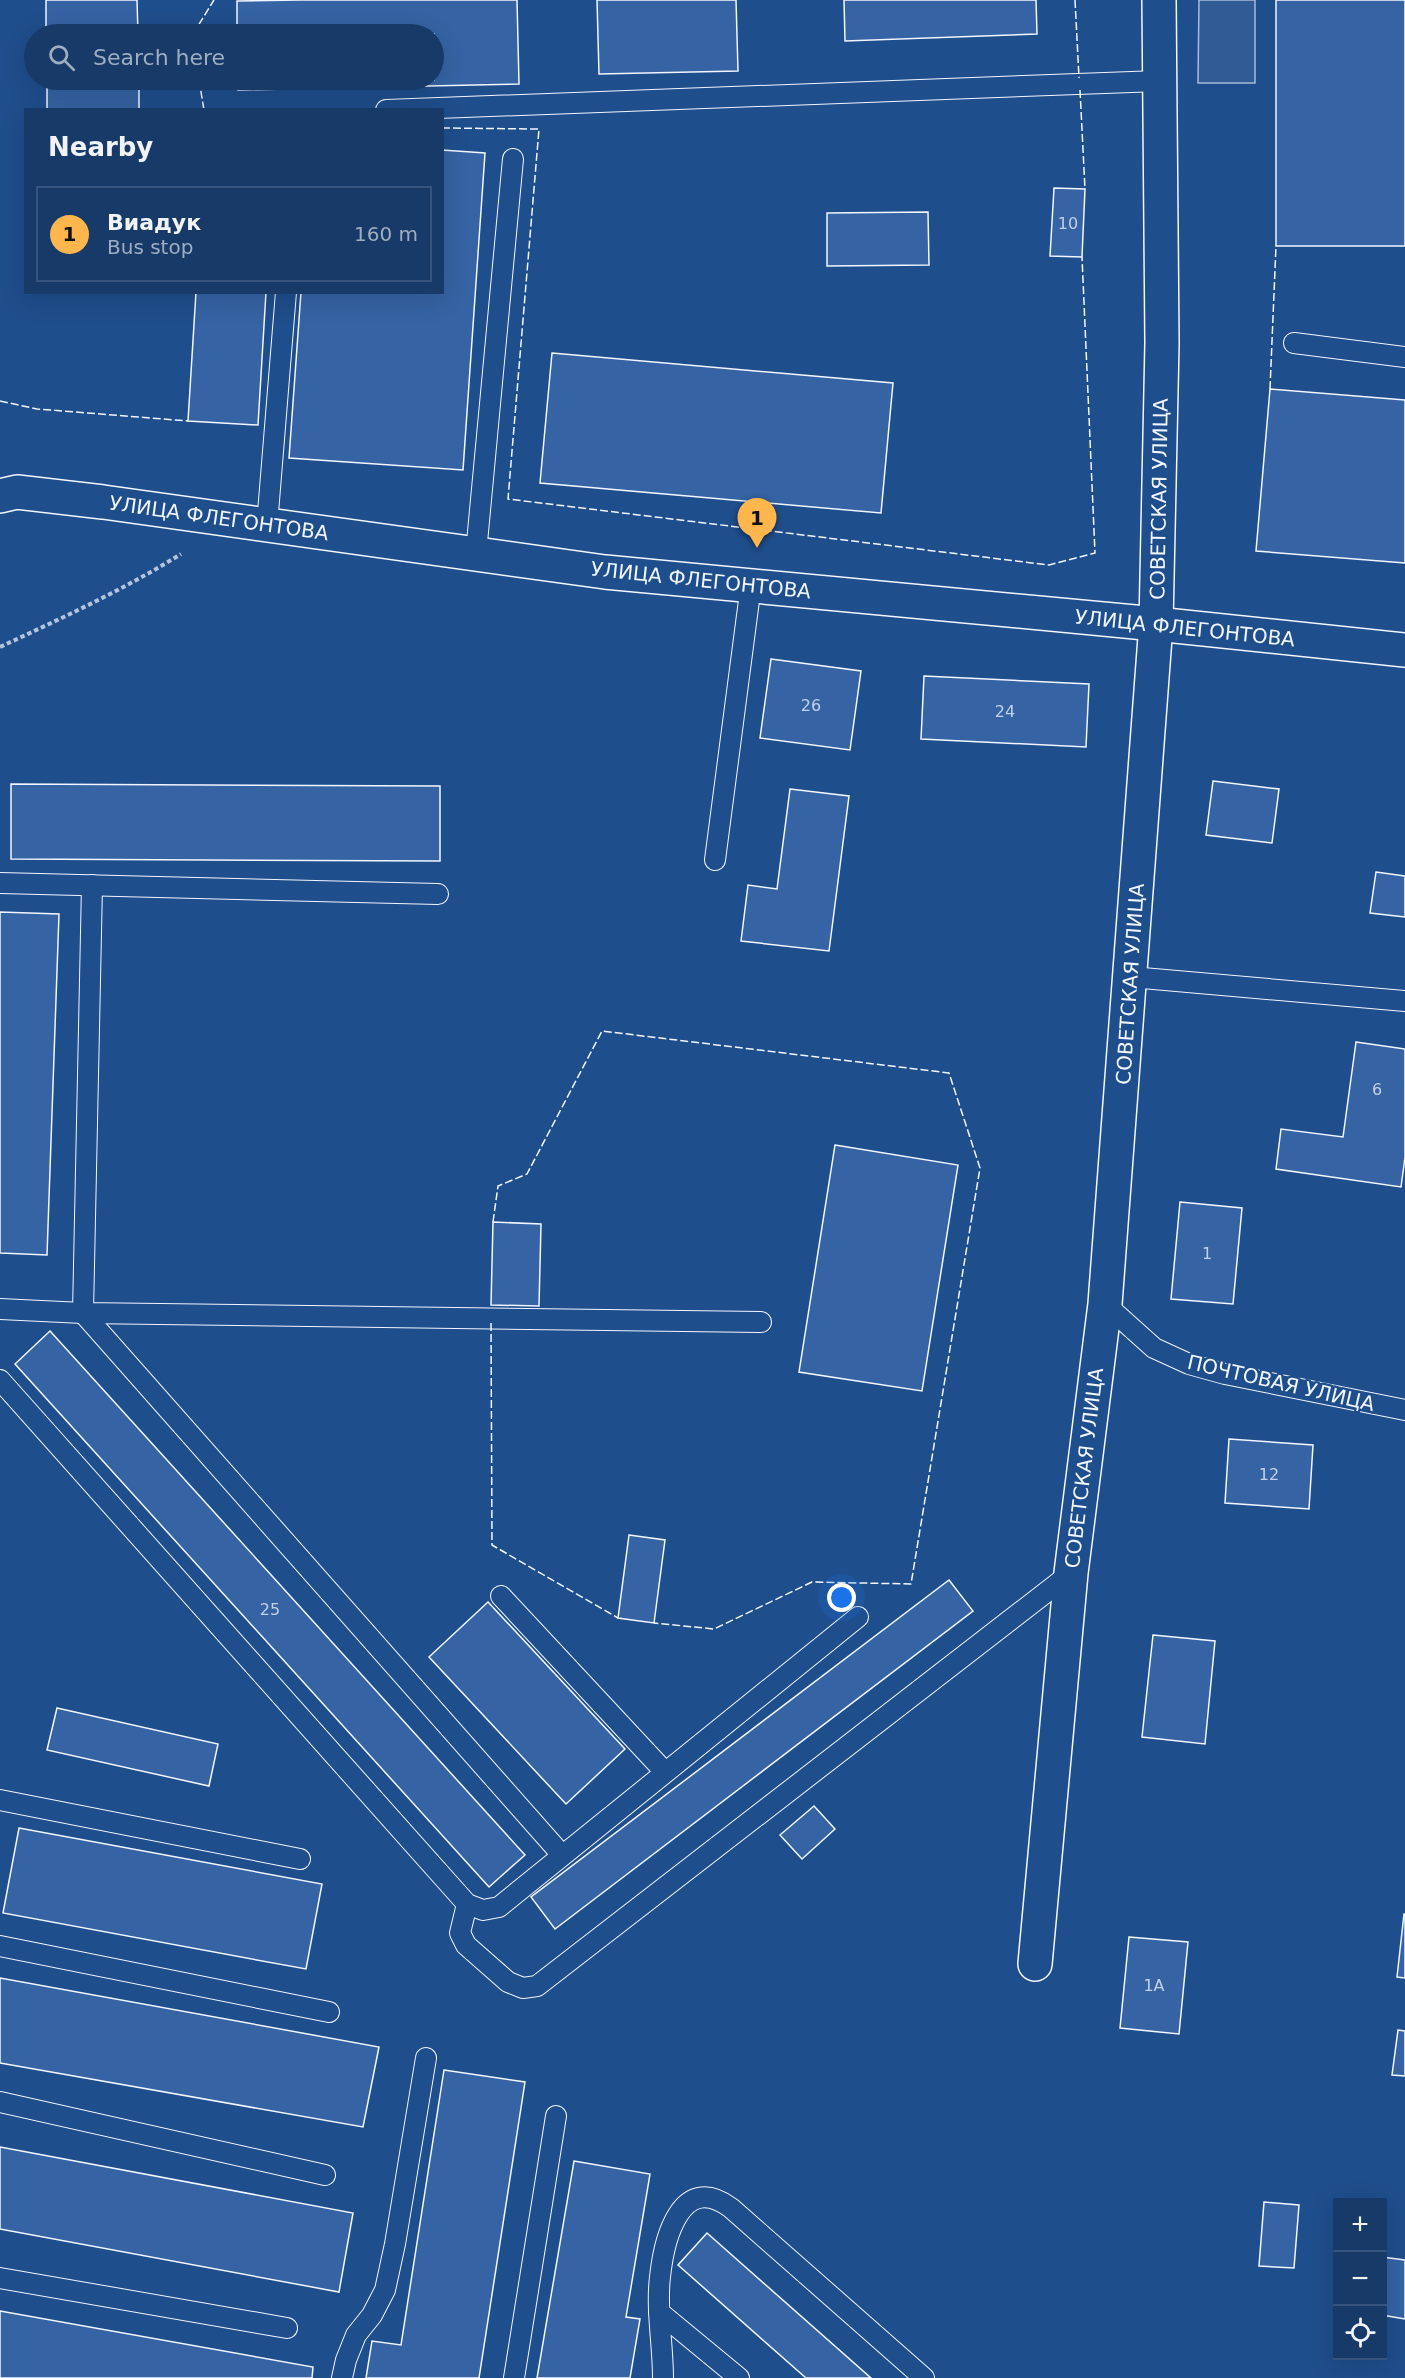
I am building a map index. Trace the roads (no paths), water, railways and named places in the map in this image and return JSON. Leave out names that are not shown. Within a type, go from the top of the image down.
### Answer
[{"type":"main road","name":"СОВЕТСКАЯ УЛИЦА","points":[[1035,1964],[1071,1573],[1105,1304],[1156,624],[1162,343],[1159,0]]},
{"type":"main road","name":"УЛИЦА ФЛЕГОНТОВА","points":[[6,493],[267,525],[605,572],[1405,650]]},
{"type":"lane","points":[[439,108],[1159,81]]},
{"type":"lane","points":[[476,553],[513,159]]},
{"type":"lane","points":[[267,525],[286,294]]},
{"type":"lane","points":[[1294,343],[1405,357]]},
{"type":"lane","points":[[715,861],[751,585]]},
{"type":"lane","points":[[0,883],[438,894]]},
{"type":"lane","points":[[92,885],[83,1312],[562,1856]]},
{"type":"lane","points":[[1131,977],[1405,1001]]},
{"type":"lane","name":"ПОЧТОВАЯ УЛИЦА","points":[[1105,1304],[1154,1348],[1189,1364],[1225,1374],[1405,1410]]},
{"type":"lane","points":[[0,1309],[761,1322]]},
{"type":"lane","points":[[0,1380],[467,1904],[483,1910],[499,1907],[858,1617]]},
{"type":"lane","points":[[467,1904],[460,1933],[466,1945],[508,1982],[523,1988],[537,1986],[1071,1573]]},
{"type":"lane","points":[[501,1596],[666,1772]]},
{"type":"lane","points":[[0,1800],[300,1859]]},
{"type":"lane","points":[[0,1946],[329,2012]]},
{"type":"lane","points":[[342,2378],[356,2335],[372,2315],[385,2290],[426,2058]]},
{"type":"lane","points":[[0,2102],[325,2175]]},
{"type":"lane","points":[[514,2378],[556,2116]]},
{"type":"lane","points":[[663,2378],[659,2312],[660,2277],[666,2242],[679,2212],[689,2200],[706,2196],[720,2200],[731,2208],[924,2378]]},
{"type":"lane","points":[[0,2278],[286,2328]]},
{"type":"lane","points":[[659,2312],[739,2378]]},
{"type":"place","name":"Виадук","points":[[757,548]]}]
